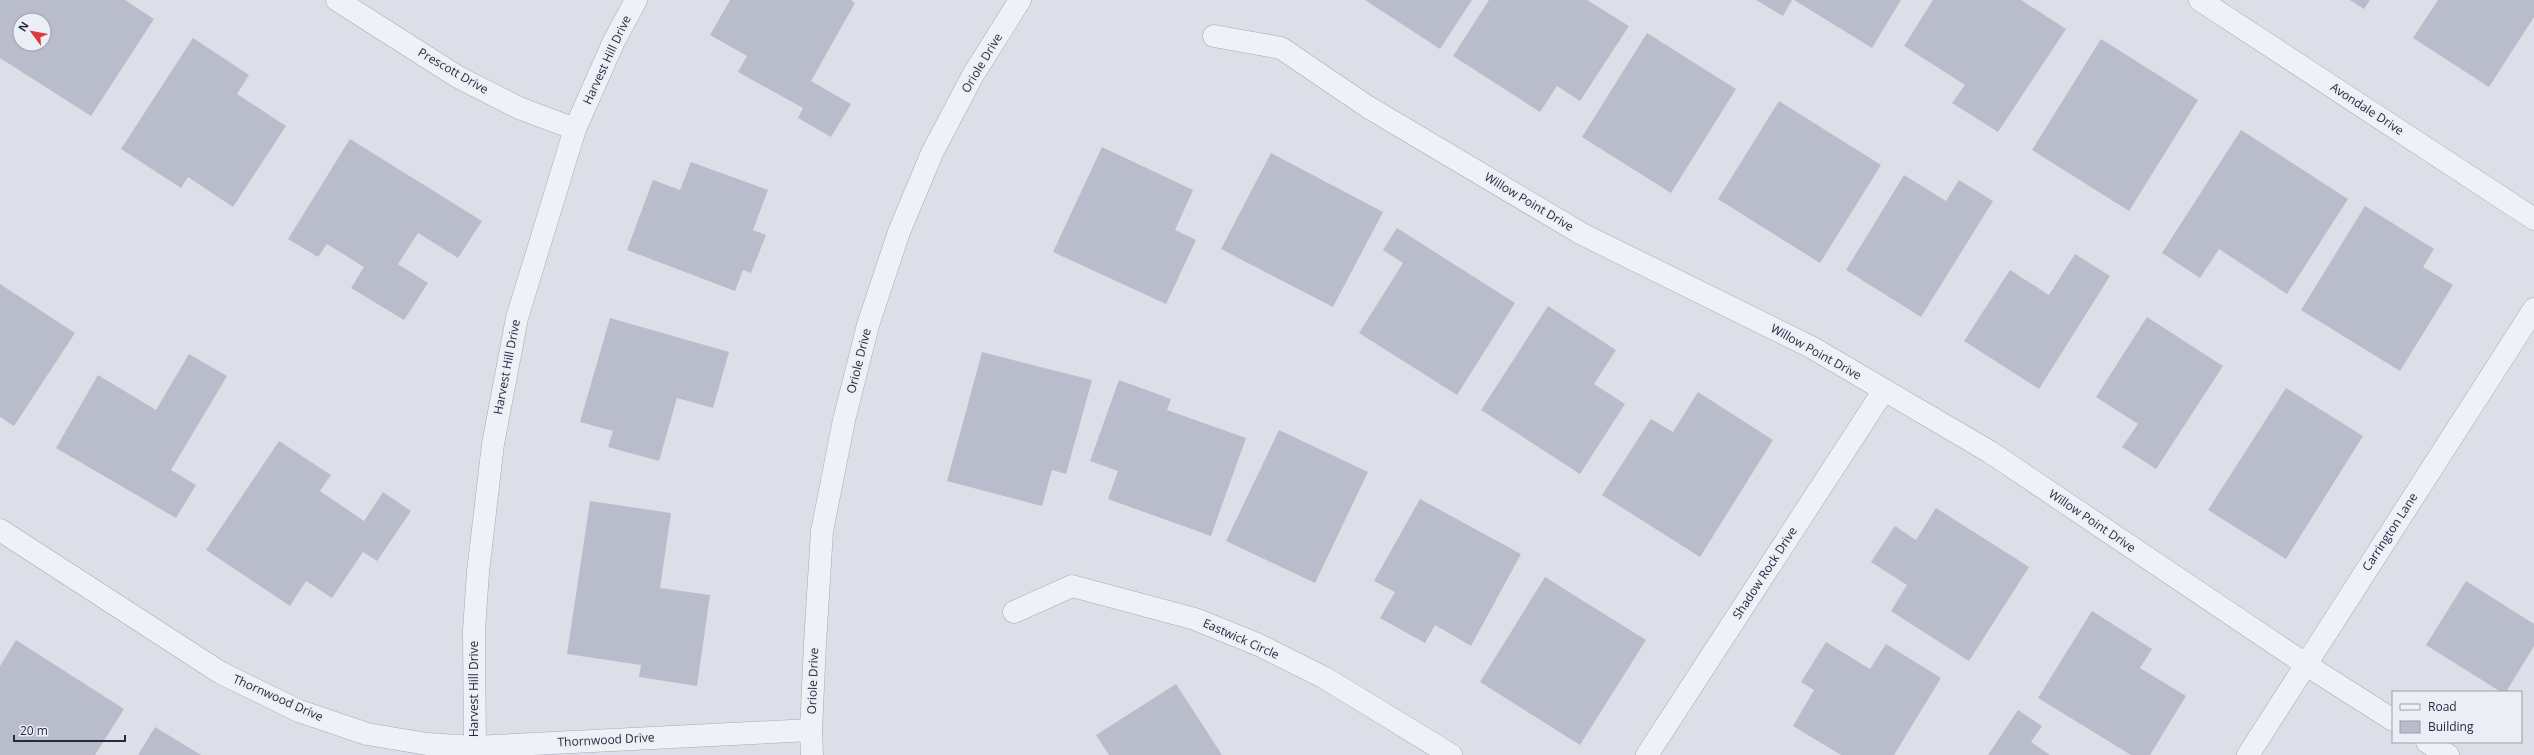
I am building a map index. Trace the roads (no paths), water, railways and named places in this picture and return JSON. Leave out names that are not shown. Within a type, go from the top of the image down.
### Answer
[{"type":"street","name":"Prescott Drive","points":[[337,0],[458,77],[519,108],[575,128]]},
{"type":"street","name":"Harvest Hill Drive","points":[[474,751],[475,622],[493,444],[517,318],[575,128],[614,41],[636,0]]},
{"type":"street","name":"Oriole Drive","points":[[812,755],[811,730],[822,531],[844,420],[868,325],[899,232],[932,153],[973,76],[1020,0]]},
{"type":"street","name":"Avondale Drive","points":[[2200,0],[2534,219]]},
{"type":"street","name":"Willow Point Drive","points":[[1214,36],[1281,48],[1368,107],[1582,234],[1811,347],[1990,452],[2305,664],[2392,719]]},
{"type":"street","name":"Carrington Lane","points":[[2248,755],[2534,309]]},
{"type":"street","name":"Shadow Rock Drive","points":[[1647,755],[1884,390]]},
{"type":"street","name":"Thornwood Drive","points":[[0,530],[221,673],[299,711],[367,734],[474,751],[811,730]]},
{"type":"street","name":"Eastwick Circle","points":[[1014,612],[1072,586],[1195,619],[1259,645],[1325,678],[1451,755]]},
{"type":"street","points":[[2429,743],[2448,755]]}]
